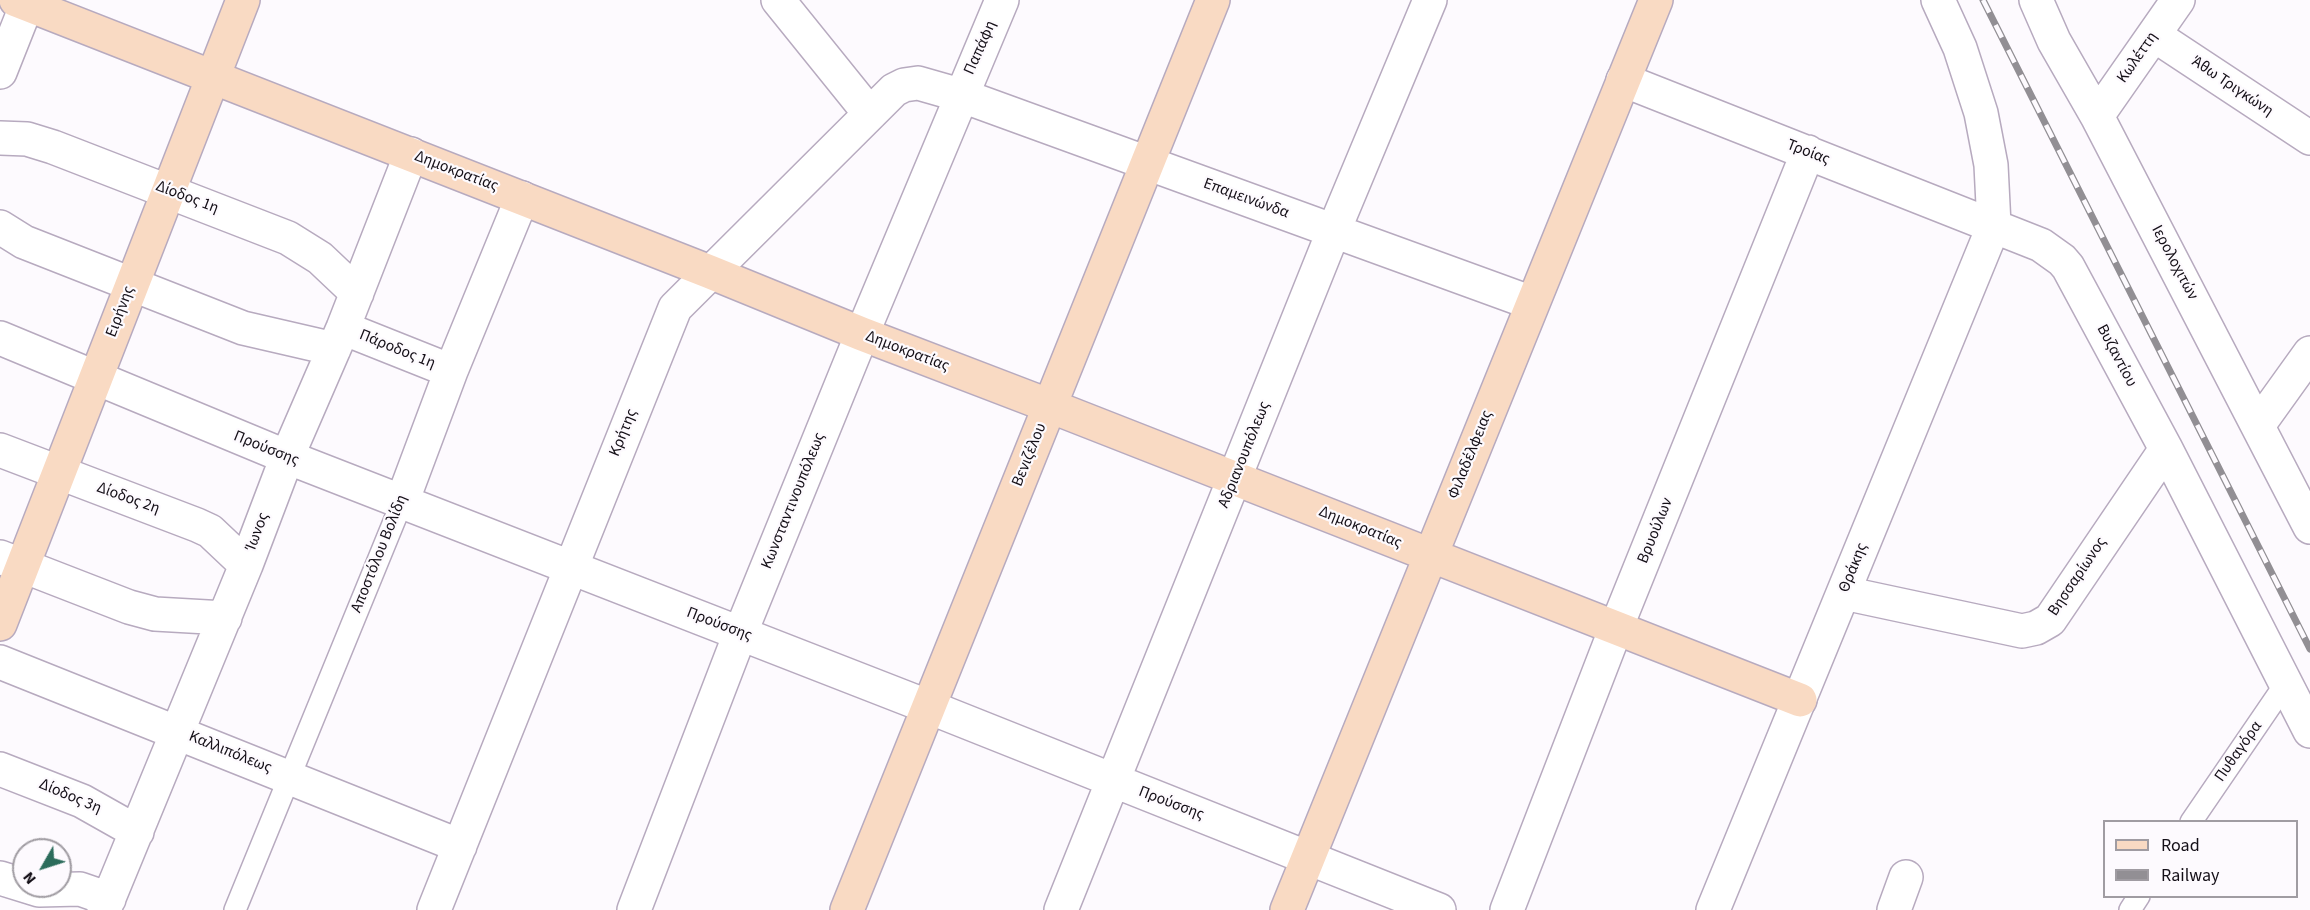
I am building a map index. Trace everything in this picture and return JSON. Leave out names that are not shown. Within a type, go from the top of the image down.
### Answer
[{"type":"street","name":"Ειρήνης","points":[[0,624],[11,562],[59,474],[243,0]]},
{"type":"street","points":[[778,0],[870,114]]},
{"type":"street","name":"Παπάφη","points":[[960,95],[1002,0]]},
{"type":"street","name":"Βενιζέλου","points":[[847,910],[1212,0]]},
{"type":"street","name":"Αδριανουπόλεως","points":[[1061,910],[1334,230],[1430,0]]},
{"type":"street","name":"Φιλαδέλφειας","points":[[1287,910],[1656,0]]},
{"type":"street","points":[[1938,0],[1960,48],[1981,113],[1991,165],[1994,225]]},
{"type":"street","name":"Ιερολοχιτών","points":[[2036,0],[2054,41],[2097,116],[2259,424],[2310,527]]},
{"type":"street","name":"Κωλέττη","points":[[2097,116],[2178,0]]},
{"type":"street","name":"Δημοκρατίας","points":[[21,2],[710,272],[861,334],[1236,478],[1800,700]]},
{"type":"street","points":[[0,72],[21,2]]},
{"type":"street","name":"Άθω Τριγκώνη","points":[[2154,35],[2310,138]]},
{"type":"street","name":"Τροίας","points":[[1623,80],[1994,225]]},
{"type":"street","name":"Κρήτης","points":[[434,910],[675,308],[894,90],[904,85],[918,83],[960,95]]},
{"type":"street","name":"Επαμεινώνδα","points":[[960,95],[1532,303]]},
{"type":"street","name":"Κωνσταντινουπόλεως","points":[[634,910],[740,634],[960,95]]},
{"type":"street","name":"Δίοδος 1η","points":[[0,138],[27,139],[53,147],[288,238],[320,258],[357,293]]},
{"type":"street","name":"Βρυούλων","points":[[1507,910],[1616,628],[1808,152]]},
{"type":"street","name":"Ίωνος","points":[[110,897],[225,618],[287,458],[339,339],[411,154]]},
{"type":"street","name":"Αποστόλου Βολίδη","points":[[402,502],[451,371],[522,198]]},
{"type":"street","name":"Βυζαντίου","points":[[1994,225],[2042,245],[2068,267],[2166,449],[2310,731]]},
{"type":"street","name":"Θράκης","points":[[1713,910],[1994,225]]},
{"type":"street","points":[[0,227],[24,242],[243,328],[339,339]]},
{"type":"street","name":"Προύσσης","points":[[0,338],[287,458],[929,707],[1439,910]]},
{"type":"street","name":"Πάροδος 1η","points":[[339,339],[451,371]]},
{"type":"street","points":[[2259,424],[2310,353]]},
{"type":"street","name":"Βησσαρίωνος","points":[[1844,593],[2022,631],[2036,628],[2050,620],[2060,601],[2166,449]]},
{"type":"street","name":"Δίοδος 2η","points":[[0,450],[210,531],[246,565]]},
{"type":"street","points":[[11,562],[129,607],[155,614],[225,618]]},
{"type":"street","name":"Καλλιπόλεως","points":[[0,662],[460,846]]},
{"type":"street","name":"Δίοδος 3η","points":[[0,769],[82,801],[137,832]]},
{"type":"street","points":[[1894,910],[1906,877]]},
{"type":"street","points":[[0,878],[39,890],[80,889],[110,897]]},
{"type":"lane","name":"Αποστόλου Βολίδη","points":[[235,910],[402,502]]},
{"type":"lane","name":"Πυθαγόρα","points":[[2192,820],[2286,683]]},
{"type":"railway","points":[[1983,0],[2310,649]]}]
